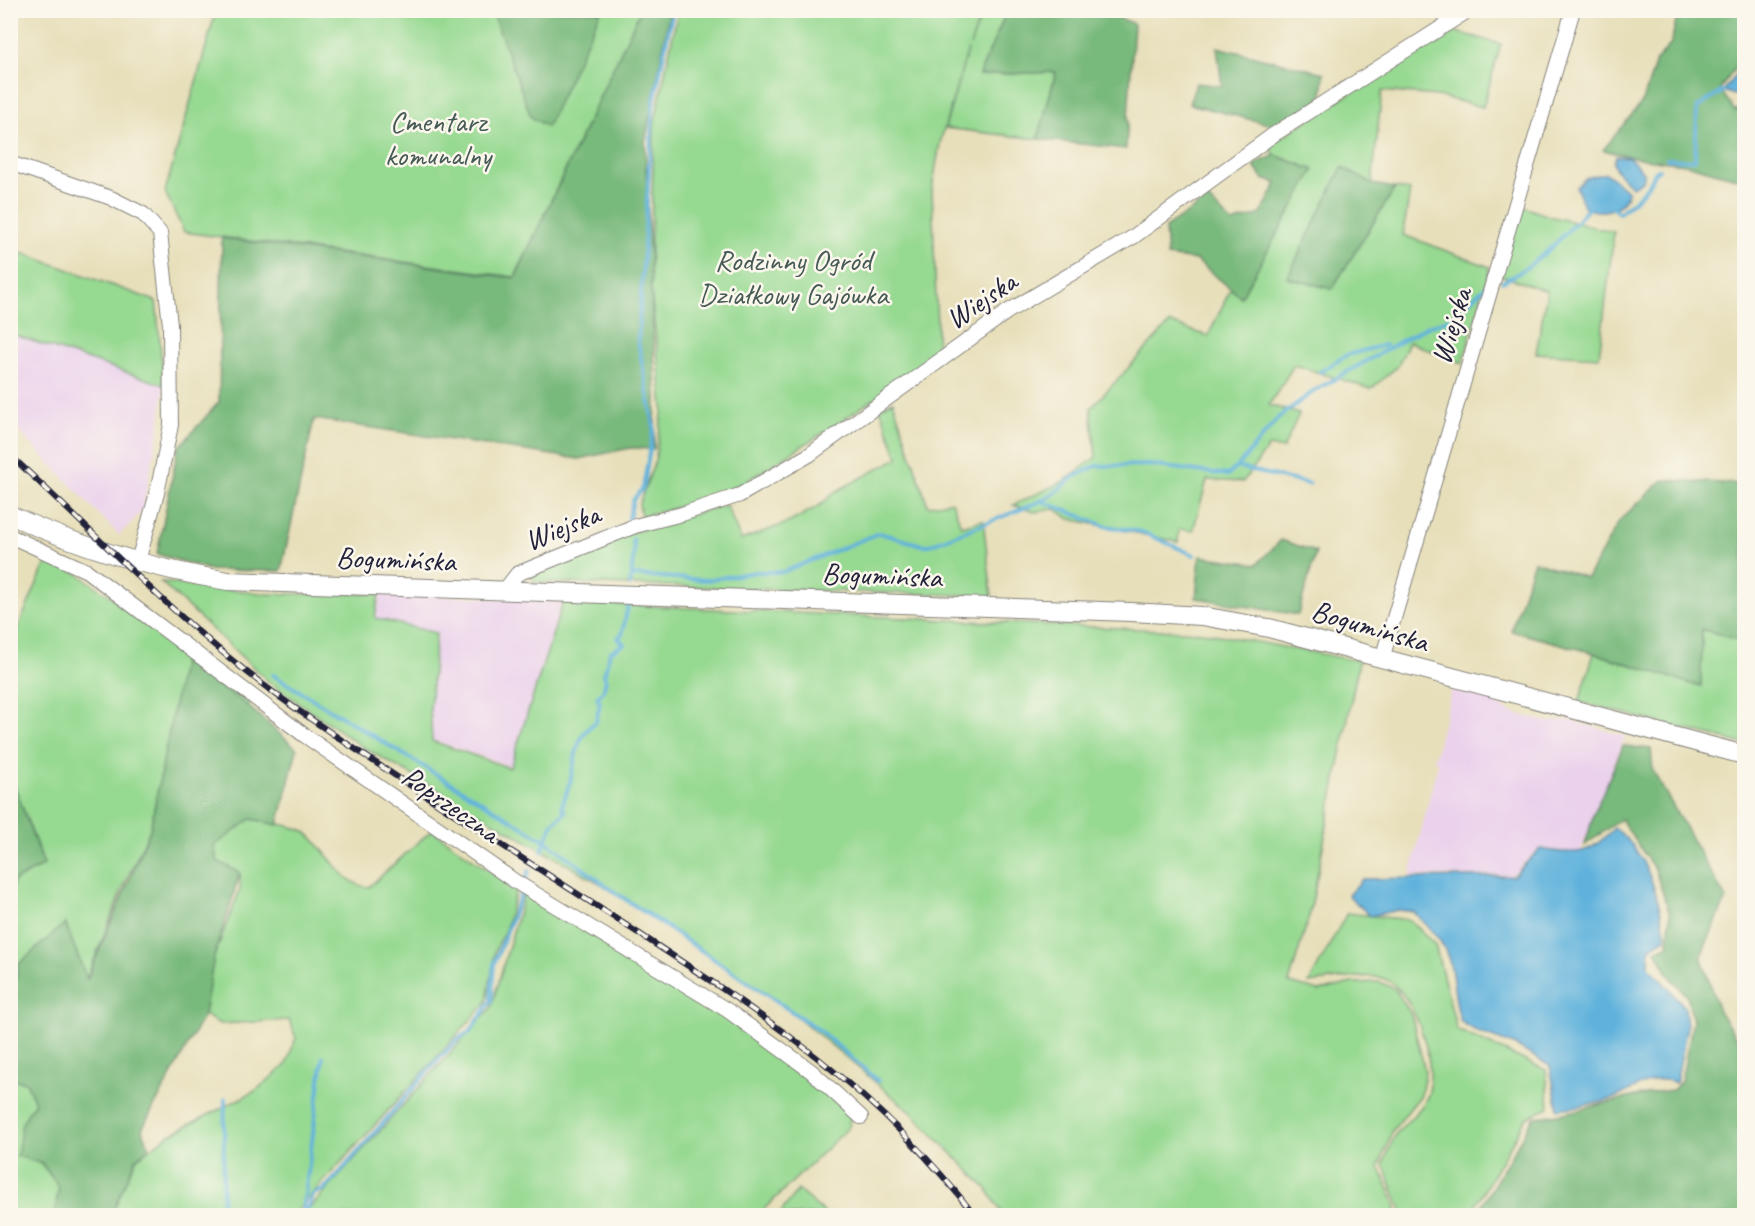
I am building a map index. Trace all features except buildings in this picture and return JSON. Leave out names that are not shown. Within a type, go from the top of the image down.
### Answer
[{"type":"main road","name":"Bogumińska","points":[[10,515],[87,547],[188,574],[228,581],[1202,616],[1269,628],[1744,755]]},
{"type":"street","name":"Wiejska","points":[[504,591],[518,574],[529,569],[635,526],[740,495],[775,476],[809,455],[1007,312],[1133,237],[1273,135],[1469,10]]},
{"type":"street","name":"Wiejska","points":[[1382,659],[1574,10]]},
{"type":"street","points":[[10,163],[111,198],[143,213],[160,233],[170,325],[171,425],[157,494],[145,528],[138,561]]},
{"type":"street","name":"Poprzeczna","points":[[10,536],[87,571],[304,735],[516,882],[727,1010],[811,1071],[861,1117]]},
{"type":"shaded area","points":[[11,334],[164,385],[158,434],[142,511],[119,535],[11,423]]},
{"type":"shaded area","points":[[381,593],[562,601],[510,766],[433,740],[431,708],[437,632],[376,618]]},
{"type":"shaded area","points":[[1452,689],[1487,699],[1510,712],[1547,722],[1568,720],[1625,736],[1581,850],[1574,852],[1539,848],[1512,875],[1410,876],[1438,763],[1434,760]]},
{"type":"green space","name":"Cmentarz komunalny","points":[[216,11],[640,11],[515,277],[184,232],[165,192]]},
{"type":"green space","points":[[492,11],[601,11],[547,127],[531,117]]},
{"type":"green space","points":[[640,11],[670,11],[645,142],[656,399],[654,449],[630,448],[579,459],[314,419],[281,571],[211,570],[157,554],[178,448],[219,402],[222,238],[515,278]]},
{"type":"green space","name":"Rodzinny Ogród Działkowy Gajówka","points":[[678,11],[982,11],[970,46],[983,11],[1007,11],[979,75],[1056,72],[1038,139],[945,128],[968,49],[940,143],[932,189],[938,355],[831,428],[740,485],[692,504],[641,516],[639,504],[655,461],[663,408],[650,281],[654,125]]},
{"type":"green space","points":[[1007,11],[1104,11],[1134,24],[1126,149],[1038,139],[1056,72],[979,75]]},
{"type":"green space","points":[[1671,11],[1744,11],[1744,62],[1738,64],[1720,89],[1734,110],[1744,110],[1744,180],[1685,164],[1637,158],[1603,150],[1643,101],[1656,61],[1671,44],[1676,21]]},
{"type":"green space","points":[[1449,30],[1501,44],[1483,107],[1437,96],[1382,91],[1372,184],[1343,168],[1287,278],[1332,289],[1395,188],[1410,190],[1403,235],[1490,267],[1463,363],[1409,342],[1398,366],[1371,389],[1294,365],[1269,405],[1299,414],[1283,449],[1269,446],[1243,482],[1207,480],[1193,531],[1179,529],[1178,542],[1070,519],[1055,509],[1035,512],[1013,505],[1064,481],[1096,457],[1091,408],[1170,323],[1208,336],[1235,280],[1314,170],[1275,155],[1269,145]]},
{"type":"green space","points":[[1217,47],[1324,73],[1322,98],[1280,127],[1189,104],[1196,83],[1222,86]]},
{"type":"green space","points":[[1275,155],[1314,170],[1241,297],[1196,260],[1167,256],[1165,228],[1208,199],[1232,223],[1261,214],[1277,183],[1263,179],[1253,165]]},
{"type":"green space","points":[[1342,167],[1372,184],[1395,188],[1332,289],[1287,278]]},
{"type":"green space","points":[[1521,206],[1549,216],[1614,232],[1599,357],[1536,353],[1547,291],[1500,275]]},
{"type":"green space","points":[[11,249],[156,301],[164,385],[11,334]]},
{"type":"green space","points":[[893,401],[928,506],[952,501],[961,526],[983,520],[992,596],[533,582],[533,575],[603,542],[726,505],[741,540],[790,522],[822,504],[833,493],[898,458],[880,408]]},
{"type":"green space","points":[[1663,480],[1744,484],[1744,642],[1702,629],[1701,687],[1594,653],[1511,631],[1534,561],[1587,578],[1620,520]]},
{"type":"green space","points":[[1281,540],[1316,552],[1298,615],[1196,598],[1200,556],[1257,564]]},
{"type":"green space","points":[[54,558],[159,629],[249,700],[248,706],[183,660],[150,830],[124,885],[86,980],[66,924],[19,964],[11,998],[11,892],[14,881],[44,865],[11,777],[11,644],[44,567]]},
{"type":"green space","points":[[161,582],[269,594],[379,594],[375,618],[436,633],[430,708],[432,741],[510,768],[563,602],[1203,632],[1359,661],[1310,913],[1289,983],[1319,991],[1352,983],[1380,982],[1395,989],[1411,1014],[1425,1071],[1421,1095],[1393,1130],[1379,1166],[1395,1203],[1397,1215],[1003,1215],[987,1189],[911,1112],[783,1005],[601,884],[363,747],[269,682]]},
{"type":"green space","points":[[1702,629],[1744,642],[1744,744],[1579,702],[1594,653],[1701,687]]},
{"type":"green space","points":[[183,659],[248,706],[297,749],[278,825],[251,819],[214,846],[217,861],[240,873],[214,957],[204,1015],[142,1129],[149,1147],[136,1159],[111,1215],[54,1215],[59,1187],[42,1164],[17,1156],[22,1123],[35,1102],[26,1082],[11,1079],[11,998],[19,964],[65,923],[87,979],[150,830]]},
{"type":"green space","points":[[1623,746],[1651,749],[1653,771],[1726,899],[1701,956],[1719,1011],[1744,1050],[1744,1215],[1476,1215],[1534,1117],[1673,1090],[1681,1081],[1693,1021],[1687,996],[1669,975],[1656,950],[1668,946],[1670,914],[1655,870],[1621,819],[1585,845],[1594,813]]},
{"type":"green space","points":[[11,777],[44,865],[14,881],[11,892]]},
{"type":"green space","points":[[251,819],[302,830],[317,843],[349,879],[359,885],[369,887],[432,830],[516,890],[506,928],[495,951],[487,1002],[293,1215],[111,1216],[136,1159],[169,1135],[255,1091],[286,1065],[296,1038],[289,1020],[220,1024],[204,1015],[199,996],[240,889],[240,873],[217,861],[214,846]]},
{"type":"green space","points":[[524,894],[703,1001],[795,1063],[851,1113],[849,1127],[758,1215],[303,1216],[491,1008]]},
{"type":"green space","points":[[1347,913],[1410,920],[1435,945],[1457,1030],[1546,1070],[1549,1107],[1526,1118],[1470,1215],[1403,1215],[1383,1164],[1396,1134],[1418,1111],[1428,1095],[1430,1082],[1426,1046],[1412,1009],[1402,993],[1391,982],[1371,976],[1309,983]]},
{"type":"green space","points":[[10,1079],[26,1082],[35,1102],[22,1123],[42,1164],[59,1187],[54,1215],[11,1215]]},
{"type":"green space","points":[[798,1190],[827,1215],[779,1215]]},
{"type":"water","points":[[1744,65],[1744,98],[1723,91],[1742,66]]},
{"type":"water","points":[[1616,156],[1629,157],[1644,173],[1642,181],[1632,187],[1617,171],[1613,163]]},
{"type":"water","points":[[1606,173],[1628,191],[1626,197],[1617,207],[1605,211],[1585,208],[1576,187],[1586,178]]},
{"type":"water","points":[[1614,828],[1626,838],[1644,863],[1660,908],[1666,938],[1649,948],[1649,967],[1685,1007],[1687,1027],[1676,1083],[1658,1080],[1605,1101],[1558,1109],[1550,1066],[1514,1045],[1478,1032],[1461,1022],[1452,972],[1446,953],[1436,936],[1414,912],[1398,910],[1370,916],[1348,895],[1363,879],[1513,876],[1540,849],[1573,852],[1589,849]]},
{"type":"waterway","points":[[628,523],[633,500],[643,488],[654,427],[638,341],[653,106],[673,10]]},
{"type":"waterway","points":[[1667,159],[1695,160],[1697,108],[1723,91]]},
{"type":"waterway","points":[[1614,209],[1619,213],[1633,202],[1659,169]]},
{"type":"waterway","points":[[1502,282],[1537,259],[1559,240],[1588,209]]},
{"type":"waterway","points":[[1238,466],[1279,417],[1314,391],[1426,327],[1452,318],[1485,287]]},
{"type":"waterway","points":[[1320,372],[1347,355],[1385,345]]},
{"type":"waterway","points":[[631,575],[707,580],[756,572],[783,572],[879,533],[922,545],[930,545],[1051,496],[1073,477],[1096,466],[1150,465],[1228,475],[1237,467],[1309,484]]},
{"type":"waterway","points":[[1042,501],[1105,526],[1142,532],[1194,555]]},
{"type":"waterway","points":[[630,585],[634,552],[633,539]]},
{"type":"waterway","points":[[542,851],[553,823],[565,812],[562,806],[581,740],[584,733],[596,722],[600,702],[597,698],[603,691],[606,679],[604,675],[610,652],[624,644],[618,638],[622,634],[628,606]]},
{"type":"waterway","points":[[273,675],[546,841],[616,893],[819,1030],[878,1081]]},
{"type":"waterway","points":[[525,881],[529,871]]},
{"type":"waterway","points":[[299,1216],[309,1207],[313,1194],[323,1190],[336,1177],[435,1063],[458,1039],[470,1032],[491,1001],[494,964],[521,894]]},
{"type":"waterway","points":[[303,1210],[323,1057]]},
{"type":"waterway","points":[[222,1216],[225,1099]]},
{"type":"railway","points":[[10,455],[154,592],[267,688],[389,772],[729,994],[818,1058],[900,1130],[975,1216]]}]
